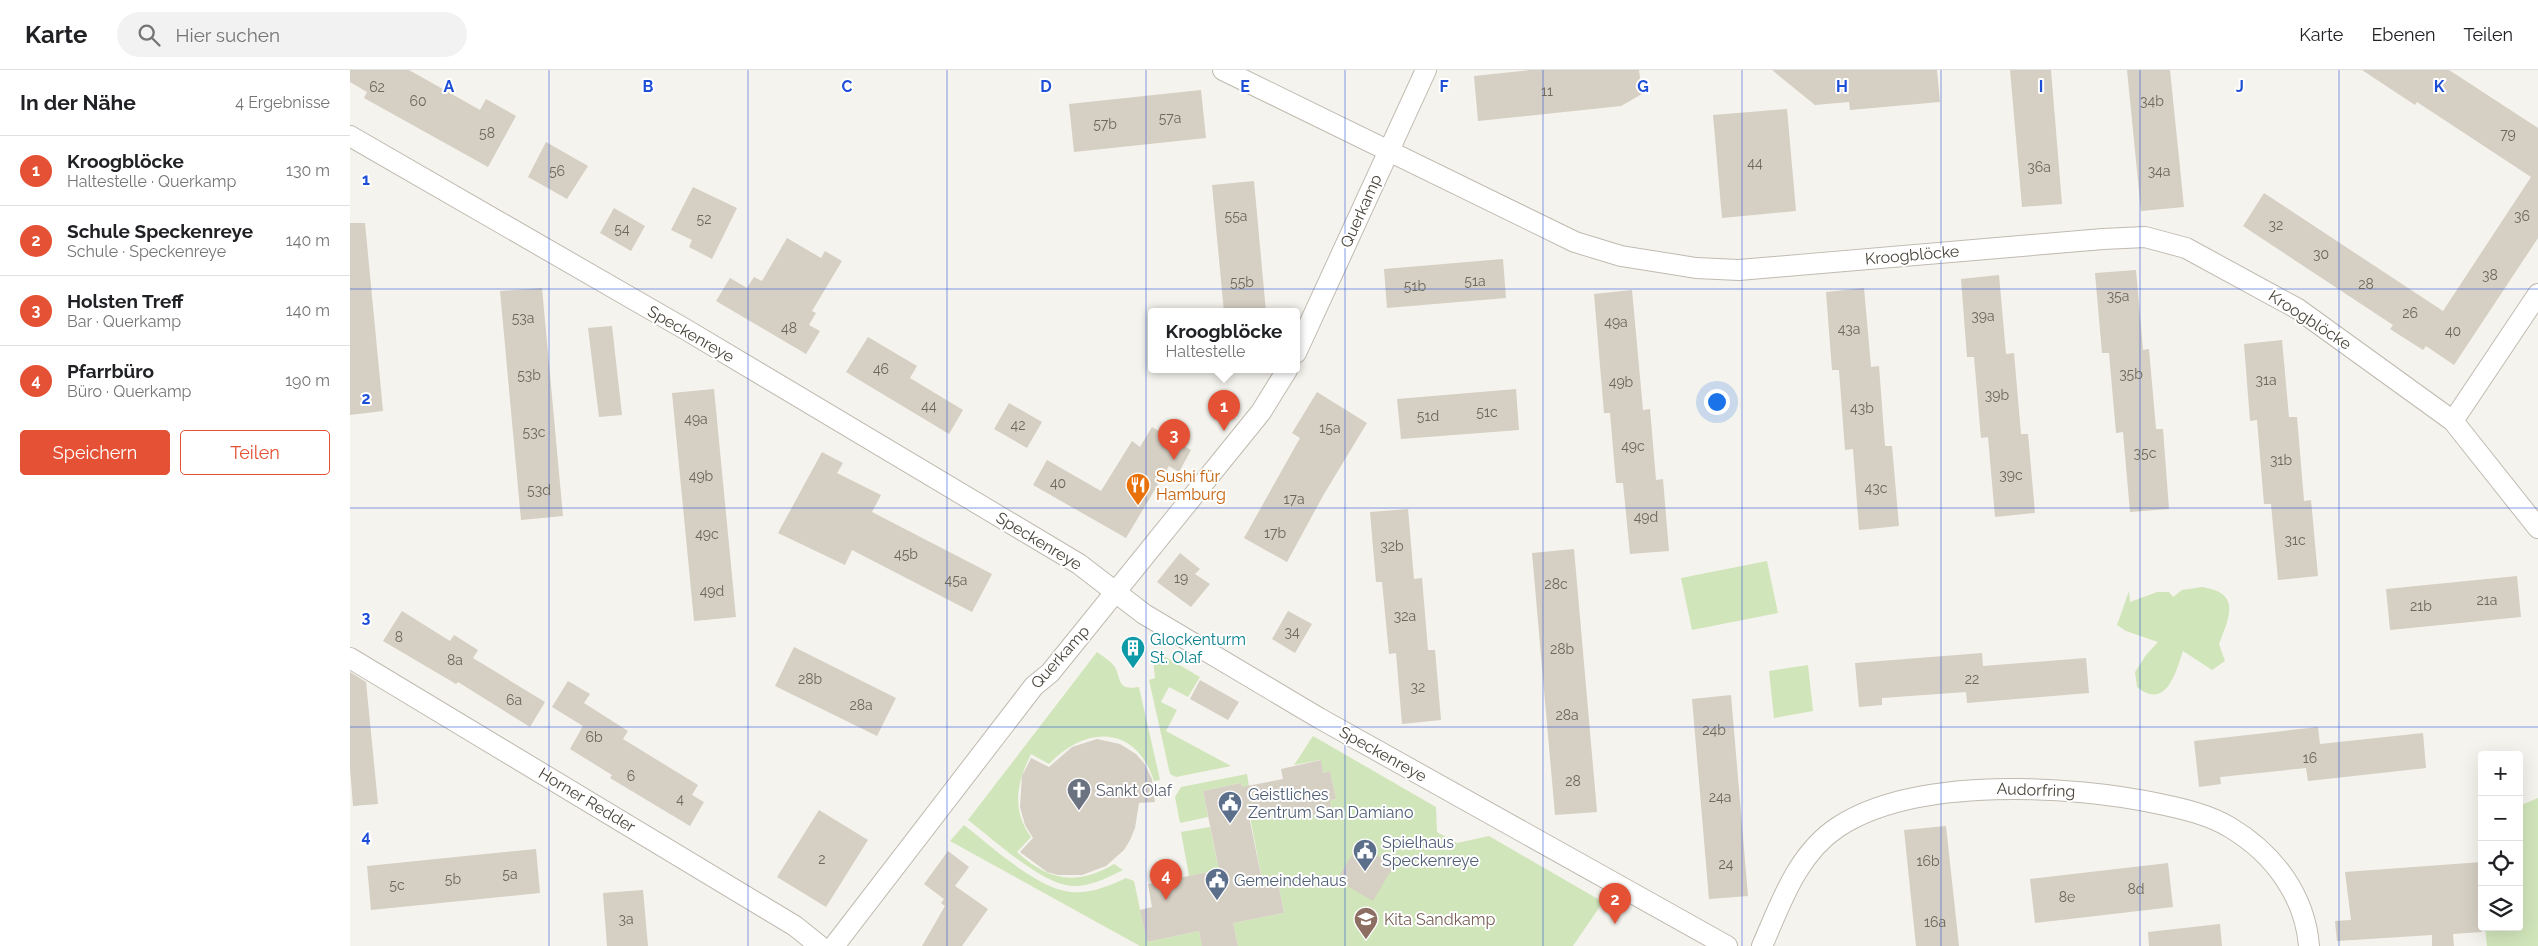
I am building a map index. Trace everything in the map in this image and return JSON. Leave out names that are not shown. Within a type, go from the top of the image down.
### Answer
[{"type":"street","name":"Kroogblöcke","points":[[1223,70],[1388,153],[1575,242],[1621,256],[1696,268],[1739,270],[2096,239],[2145,237],[2186,248],[2298,309],[2453,421],[2538,528]]},
{"type":"street","name":"Querkamp","points":[[1300,344],[1426,70]]},
{"type":"street","name":"Speckenreye","points":[[350,136],[684,329],[1079,564],[1144,614],[1319,718],[1727,946]]},
{"type":"street","points":[[2453,421],[2538,294]]},
{"type":"street","name":"Querkamp","points":[[834,946],[1034,686],[1050,673],[1261,412],[1285,373]]},
{"type":"street","name":"Horner Redder","points":[[350,658],[795,926],[820,946]]},
{"type":"street","name":"Audorfring","points":[[1762,946],[1797,868],[1819,842],[1839,826],[1890,804],[1935,795],[1991,789],[2058,789],[2142,800],[2190,811],[2231,827],[2266,854],[2285,876],[2307,925],[2309,946]]},
{"type":"green space","points":[[1767,561],[1778,613],[1692,630],[1681,578]]},
{"type":"green space","points":[[2202,587],[2215,590],[2228,601],[2229,616],[2219,644],[2225,661],[2212,670],[2183,651],[2169,686],[2156,694],[2147,693],[2137,687],[2135,672],[2146,655],[2158,642],[2126,631],[2117,625],[2129,591],[2130,602],[2157,592],[2169,592],[2173,597],[2182,590]]},
{"type":"green space","points":[[1152,649],[1200,677],[1188,697],[1169,687],[1161,702],[1177,710],[1166,731],[1231,766],[1176,777],[1170,774],[1149,680],[1155,678]]},
{"type":"green space","points":[[1097,652],[1113,664],[1123,685],[1131,688],[1139,687],[1160,780],[1154,781],[1146,763],[1135,749],[1123,741],[1109,737],[1094,737],[1078,742],[1063,751],[1049,764],[1031,754],[1022,775],[1018,796],[1021,816],[1031,837],[1017,852],[1040,869],[1064,877],[1075,878],[1088,875],[1114,864],[1123,870],[1091,883],[1071,886],[1059,883],[1031,869],[968,820]]},
{"type":"green space","points":[[1808,665],[1813,711],[1774,718],[1769,671]]},
{"type":"green space","points":[[1313,736],[1436,807],[1437,832],[1457,843],[1489,836],[1603,902],[1573,946],[1238,946],[1233,923],[1284,913],[1278,882],[1263,885],[1250,817],[1289,809],[1292,819],[1332,811],[1330,800],[1336,799],[1330,771],[1323,773],[1320,760],[1294,765]]},
{"type":"green space","points":[[1247,774],[1249,786],[1242,788],[1241,783],[1203,791],[1208,817],[1180,823],[1175,797],[1181,787]]},
{"type":"green space","points":[[2538,798],[2538,946],[2487,946],[2485,931],[2523,931],[2523,804]]},
{"type":"green space","points":[[964,825],[1014,865],[1029,875],[1058,889],[1071,892],[1085,892],[1126,878],[1134,881],[1147,942],[1199,931],[1202,946],[1140,946],[950,841]]},
{"type":"green space","points":[[1210,827],[1219,870],[1189,876],[1181,832]]},
{"type":"building","points":[[350,70],[409,70],[480,110],[486,99],[516,116],[488,167],[364,98],[367,92],[350,82]]},
{"type":"building","points":[[1530,70],[1639,70],[1642,94],[1621,106],[1478,121],[1474,76]]},
{"type":"building","points":[[1772,70],[1937,70],[1940,102],[1850,110],[1849,102],[1815,105]]},
{"type":"building","points":[[2010,70],[2051,70],[2062,204],[2022,207]]},
{"type":"building","points":[[2127,70],[2170,70],[2184,207],[2141,211]]},
{"type":"building","points":[[2362,70],[2449,70],[2538,128],[2538,238],[2454,365],[2426,346],[2423,350],[2390,329],[2393,325],[2243,226],[2264,193],[2443,311],[2531,177],[2417,102],[2415,105]]},
{"type":"building","points":[[1201,90],[1206,138],[1074,152],[1069,104]]},
{"type":"building","points":[[1787,109],[1796,211],[1722,218],[1713,115]]},
{"type":"building","points":[[546,142],[588,166],[567,199],[528,177]]},
{"type":"building","points":[[1254,181],[1266,308],[1224,308],[1212,185]]},
{"type":"building","points":[[693,187],[737,208],[712,259],[689,247],[692,240],[671,230]]},
{"type":"building","points":[[614,208],[645,226],[631,251],[600,233]]},
{"type":"building","points":[[350,223],[365,223],[383,411],[350,415]]},
{"type":"building","points":[[787,238],[821,258],[825,251],[842,261],[812,311],[816,313],[809,325],[820,331],[806,354],[716,301],[730,278],[747,288],[754,277],[762,281]]},
{"type":"building","points":[[1503,259],[1506,298],[1387,308],[1384,269]]},
{"type":"building","points":[[2136,270],[2143,350],[2149,349],[2156,429],[2163,429],[2169,509],[2130,512],[2123,432],[2116,433],[2109,353],[2102,353],[2095,273]]},
{"type":"building","points":[[1999,275],[2006,354],[2014,353],[2021,434],[2028,434],[2035,513],[1995,517],[1988,437],[1981,438],[1974,357],[1967,357],[1961,279]]},
{"type":"building","points":[[542,288],[563,516],[521,520],[500,291]]},
{"type":"building","points":[[1864,288],[1871,367],[1879,366],[1885,446],[1892,446],[1899,526],[1859,530],[1853,449],[1845,450],[1839,370],[1832,370],[1826,292]]},
{"type":"building","points":[[1632,290],[1643,410],[1650,409],[1656,480],[1663,479],[1669,551],[1630,554],[1623,483],[1616,483],[1610,413],[1604,413],[1594,294]]},
{"type":"building","points":[[612,326],[622,415],[599,417],[588,328]]},
{"type":"building","points":[[868,337],[917,366],[910,378],[963,410],[949,434],[846,372]]},
{"type":"building","points":[[2282,340],[2289,417],[2297,417],[2304,501],[2311,500],[2318,576],[2278,580],[2271,504],[2264,504],[2257,420],[2250,421],[2244,344]]},
{"type":"building","points":[[714,389],[736,617],[694,621],[672,393]]},
{"type":"building","points":[[1516,389],[1519,430],[1401,439],[1397,399]]},
{"type":"building","points":[[1317,392],[1367,423],[1324,494],[1287,562],[1244,538],[1300,438],[1292,433]]},
{"type":"building","points":[[1009,403],[1042,422],[1027,448],[994,429]]},
{"type":"building","points":[[1152,427],[1191,450],[1179,472],[1169,466],[1126,538],[1033,485],[1047,460],[1101,491],[1132,441],[1140,447]]},
{"type":"building","points":[[822,452],[843,463],[837,473],[881,495],[872,512],[992,574],[972,612],[852,550],[845,565],[778,533]]},
{"type":"building","points":[[1408,509],[1414,579],[1422,578],[1428,650],[1435,650],[1441,720],[1402,724],[1396,653],[1389,654],[1382,582],[1376,582],[1370,512]]},
{"type":"building","points":[[1574,549],[1597,812],[1555,815],[1532,553]]},
{"type":"building","points":[[1180,553],[1200,569],[1195,574],[1210,584],[1191,607],[1157,582]]},
{"type":"building","points":[[2517,576],[2521,617],[2390,630],[2386,589]]},
{"type":"building","points":[[402,611],[450,641],[454,635],[478,650],[473,658],[545,702],[530,727],[458,682],[456,684],[383,641]]},
{"type":"building","points":[[1288,611],[1312,624],[1295,653],[1272,639]]},
{"type":"building","points":[[794,647],[896,698],[877,736],[775,686]]},
{"type":"building","points":[[1982,653],[1983,666],[2086,658],[2089,693],[1967,703],[1966,692],[1882,698],[1882,705],[1859,707],[1855,663]]},
{"type":"building","points":[[350,672],[366,682],[378,804],[353,806],[350,768]]},
{"type":"building","points":[[1200,680],[1239,702],[1228,720],[1190,699]]},
{"type":"building","points":[[568,681],[590,694],[584,703],[628,731],[623,739],[698,785],[692,795],[704,802],[690,826],[610,778],[612,775],[570,749],[583,726],[552,707]]},
{"type":"building","points":[[1731,695],[1748,896],[1709,899],[1692,699]]},
{"type":"building","points":[[2318,727],[2320,744],[2423,733],[2426,768],[2308,781],[2306,768],[2220,777],[2221,784],[2199,787],[2194,741]]},
{"type":"building","name":"Sankt Olaf","points":[[1097,739],[1120,744],[1136,754],[1144,763],[1152,779],[1155,802],[1139,803],[1135,828],[1130,840],[1124,850],[1106,866],[1082,875],[1058,875],[1047,872],[1020,852],[1033,838],[1025,825],[1020,807],[1022,776],[1031,758],[1049,767],[1072,747]]},
{"type":"building","points":[[1321,760],[1323,773],[1330,771],[1336,799],[1330,800],[1332,812],[1292,819],[1289,809],[1249,817],[1263,885],[1278,882],[1284,913],[1233,923],[1238,946],[1202,946],[1199,931],[1147,942],[1140,910],[1152,907],[1148,884],[1219,870],[1203,791],[1241,783],[1242,787],[1283,779],[1281,769]]},
{"type":"building","points":[[819,810],[868,840],[826,907],[777,877]]},
{"type":"building","points":[[1946,826],[1959,946],[1916,946],[1904,830]]},
{"type":"building","name":"Spielhaus Speckenreye","points":[[1358,844],[1394,865],[1373,901],[1337,880]]},
{"type":"building","points":[[536,849],[540,893],[371,910],[367,866]]},
{"type":"building","points":[[948,851],[969,867],[955,886],[988,909],[962,946],[922,946],[945,906],[941,903],[944,899],[924,884]]},
{"type":"building","points":[[2478,862],[2478,931],[2482,932],[2453,934],[2454,946],[2432,946],[2432,935],[2337,941],[2335,921],[2351,920],[2345,872]]},
{"type":"building","points":[[2168,863],[2173,907],[2035,923],[2030,879]]},
{"type":"building","points":[[643,890],[648,946],[607,946],[603,893]]},
{"type":"building","points":[[2220,924],[2222,946],[2149,946],[2148,932]]},
{"type":"place","name":"Kroogblöcke","points":[[1224,431]]},
{"type":"place","name":"Holsten Treff","points":[[1174,460]]},
{"type":"place","name":"Sushi für Hamburg","points":[[1138,506]]},
{"type":"place","name":"Glockenturm St. Olaf","points":[[1133,669]]},
{"type":"place","name":"Sankt Olaf","points":[[1079,811]]},
{"type":"place","name":"Geistliches Zentrum San Damiano","points":[[1230,824]]},
{"type":"place","name":"Spielhaus Speckenreye","points":[[1365,872]]},
{"type":"place","name":"Pfarrbüro","points":[[1166,900]]},
{"type":"place","name":"Gemeindehaus","points":[[1217,901]]},
{"type":"place","name":"Schule Speckenreye","points":[[1615,924]]},
{"type":"place","name":"Kita Sandkamp","points":[[1366,940]]}]
